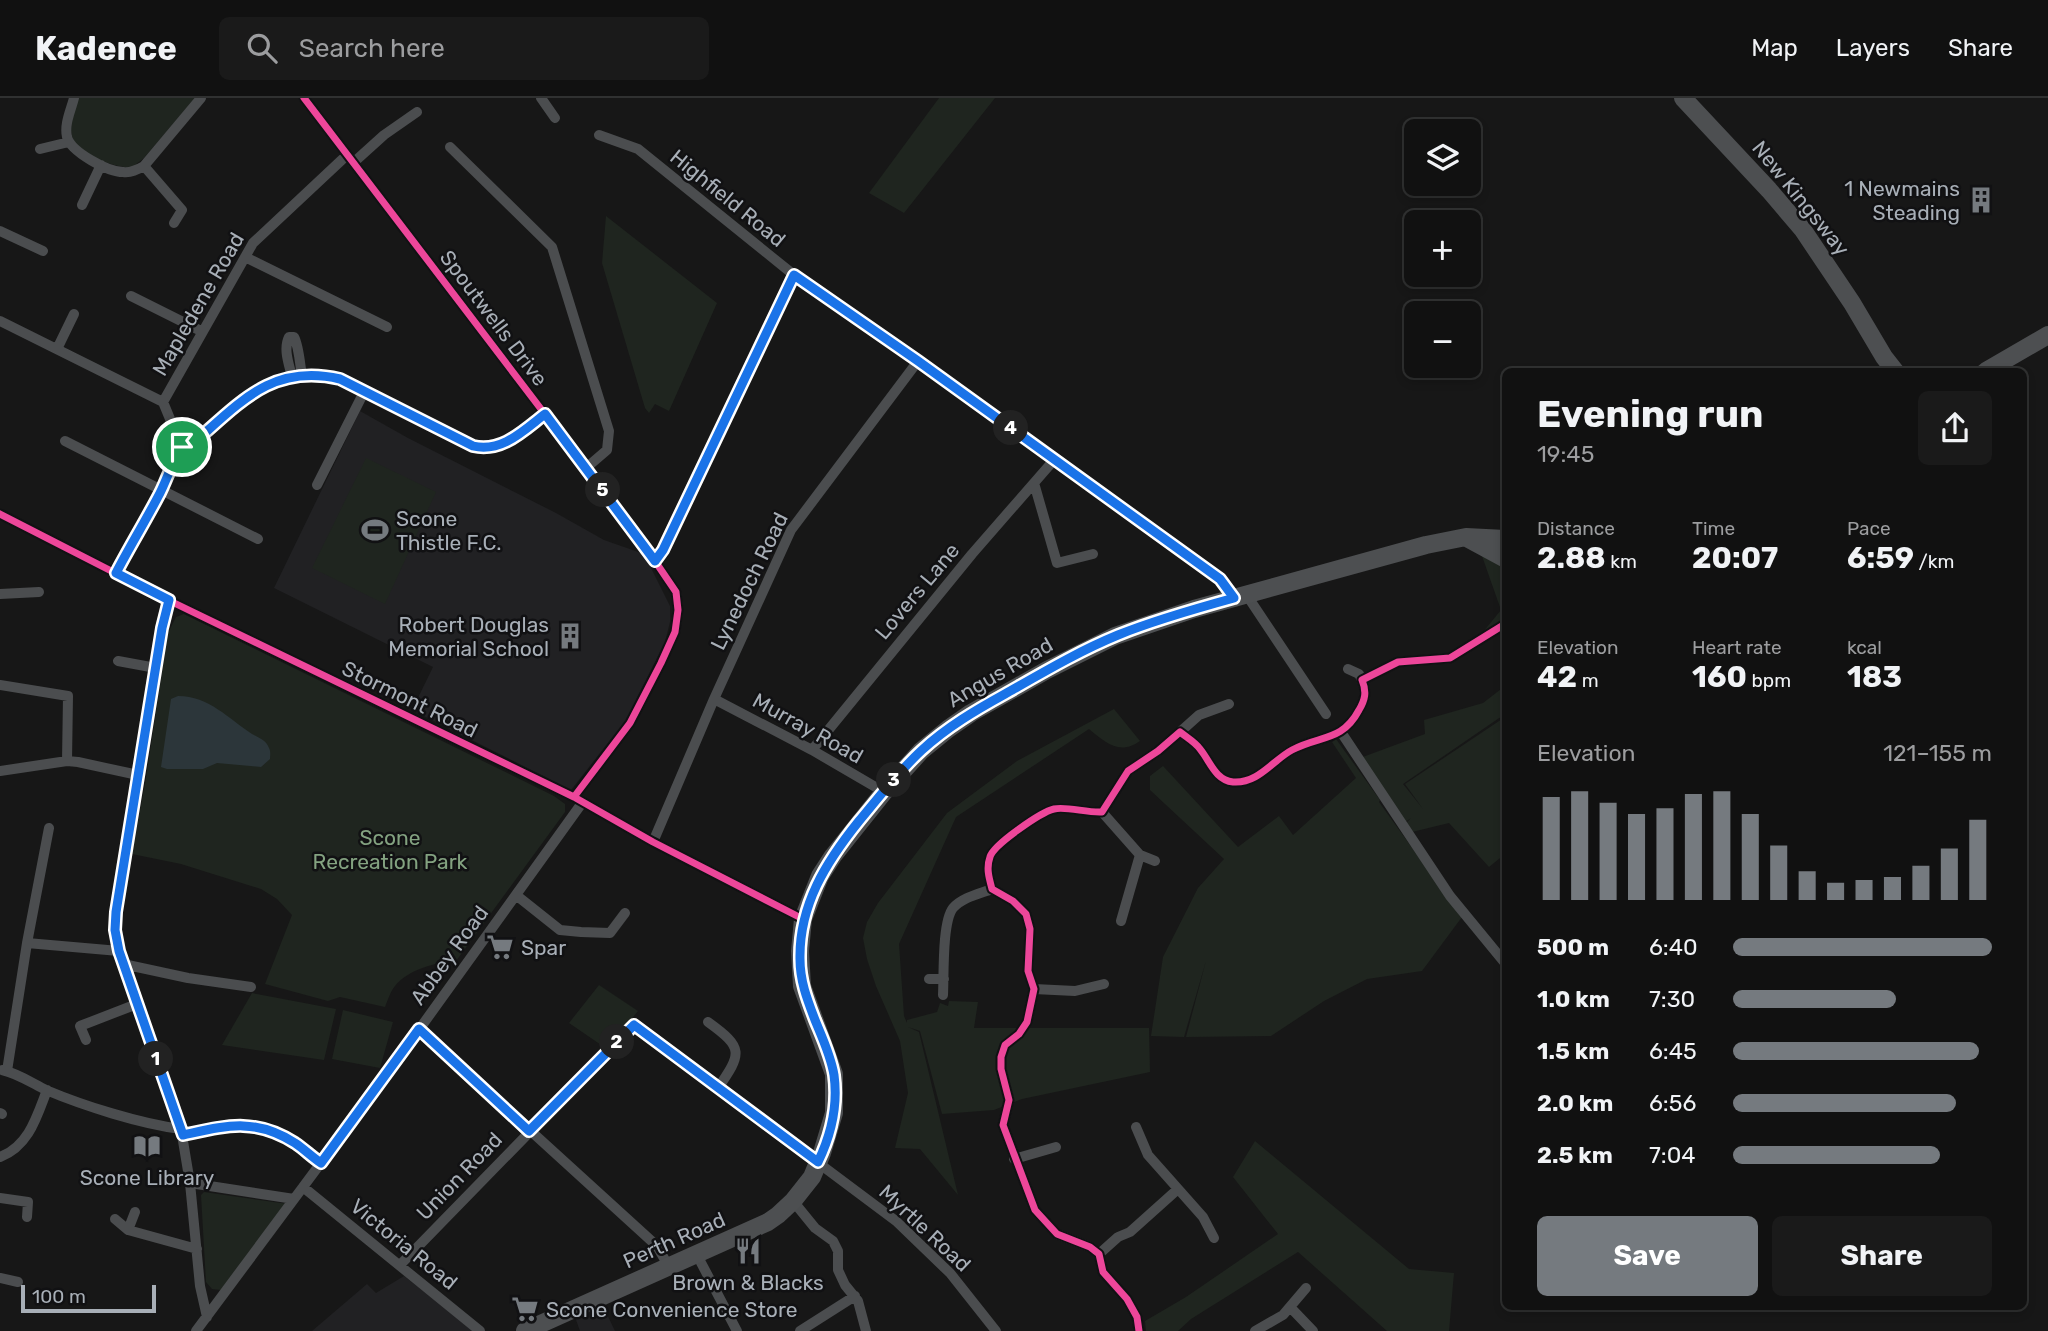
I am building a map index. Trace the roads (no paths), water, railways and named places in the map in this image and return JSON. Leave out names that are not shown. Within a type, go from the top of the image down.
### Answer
[{"type":"main road","name":"New Kingsway","points":[[1683,98],[1803,230],[1893,368]]},
{"type":"main road","points":[[1991,368],[2048,335]]},
{"type":"main road","name":"Angus Road","points":[[818,1162],[832,1120],[835,1089],[831,1062],[802,986],[800,951],[803,919],[820,876],[832,856],[921,751],[948,729],[1047,670],[1140,626],[1426,545],[1466,537],[1502,548]]},
{"type":"main road","name":"Perth Road","points":[[525,1331],[768,1222],[793,1201],[812,1177],[818,1162]]},
{"type":"street","points":[[74,98],[67,125],[69,142],[75,149],[101,165],[125,173],[144,166],[201,98]]},
{"type":"street","name":"Spoutwells Drive","points":[[304,98],[655,561]]},
{"type":"street","points":[[541,98],[555,118]]},
{"type":"street","points":[[350,159],[417,112]]},
{"type":"street","name":"Highfield Road","points":[[599,135],[638,149],[794,275],[1220,579],[1240,596],[1326,714]]},
{"type":"street","points":[[40,149],[69,142]]},
{"type":"street","points":[[450,147],[552,247],[609,431],[607,450],[586,468]]},
{"type":"street","name":"Mapledene Road","points":[[182,447],[163,401],[201,331],[253,243],[350,159]]},
{"type":"street","points":[[82,205],[101,165]]},
{"type":"street","points":[[144,166],[182,210],[174,223]]},
{"type":"street","points":[[0,231],[43,251]]},
{"type":"street","points":[[245,257],[362,309],[387,327]]},
{"type":"street","points":[[655,561],[663,550],[794,275]]},
{"type":"street","points":[[131,296],[201,331]]},
{"type":"street","points":[[57,349],[74,314]]},
{"type":"street","points":[[0,321],[163,401]]},
{"type":"street","name":"Lynedoch Road","points":[[653,842],[791,530],[918,361]]},
{"type":"street","points":[[116,573],[182,447],[199,438],[244,398],[276,381],[326,376],[340,379],[473,446],[484,449],[510,440],[545,414]]},
{"type":"street","points":[[317,485],[364,392]]},
{"type":"street","points":[[65,441],[258,539]]},
{"type":"street","name":"Lovers Lane","points":[[812,750],[954,575],[1054,460]]},
{"type":"street","points":[[1034,483],[1057,563],[1093,554]]},
{"type":"street","name":"Stormont Road","points":[[0,514],[169,600],[578,800],[803,919]]},
{"type":"street","name":"Abbey Road","points":[[196,1331],[516,895],[630,723],[675,632],[678,610],[676,592],[655,561]]},
{"type":"street","points":[[0,594],[39,592]]},
{"type":"street","points":[[169,600],[162,628],[115,930],[123,964],[182,1132],[200,1286],[207,1317]]},
{"type":"street","points":[[1362,680],[1398,662],[1450,658],[1502,626]]},
{"type":"street","points":[[118,661],[156,668]]},
{"type":"street","points":[[1180,732],[1199,748],[1220,777],[1230,782],[1254,778],[1300,745],[1341,733],[1357,715],[1365,695],[1359,674],[1348,669]]},
{"type":"street","points":[[0,685],[68,696],[67,761]]},
{"type":"street","name":"Murray Road","points":[[714,699],[812,750],[884,792]]},
{"type":"street","points":[[1102,813],[1128,771],[1158,751],[1199,715],[1229,704]]},
{"type":"street","points":[[1341,733],[1450,896],[1502,959]]},
{"type":"street","points":[[0,771],[67,761],[138,775]]},
{"type":"street","points":[[1139,1331],[1137,1317],[1127,1299],[1103,1272],[1099,1254],[1090,1247],[1057,1234],[1035,1210],[1014,1159],[1003,1125],[1009,1100],[1001,1069],[1001,1057],[1005,1045],[1019,1034],[1027,1022],[1034,989],[1028,971],[1030,929],[1026,914],[1013,901],[992,889],[988,875],[990,855],[1003,842],[1042,814],[1056,808],[1102,813],[1140,855],[1155,861]]},
{"type":"street","points":[[49,828],[3,1070],[47,1090],[182,1132],[218,1126],[254,1127],[287,1138],[321,1163]]},
{"type":"street","points":[[1121,921],[1140,855]]},
{"type":"street","points":[[943,995],[947,920],[953,908],[965,899],[992,889]]},
{"type":"street","points":[[516,895],[560,930],[610,933],[625,913]]},
{"type":"street","points":[[27,943],[119,951]]},
{"type":"street","points":[[123,964],[188,978],[251,987]]},
{"type":"street","points":[[929,979],[944,979]]},
{"type":"street","points":[[1034,989],[1075,991],[1104,984]]},
{"type":"street","points":[[86,1040],[80,1026],[137,1004]]},
{"type":"street","points":[[708,1023],[731,1040],[735,1052],[731,1069],[718,1088]]},
{"type":"street","name":"Myrtle Road","points":[[634,1025],[896,1221],[950,1273],[996,1331]]},
{"type":"street","name":"Union Road","points":[[400,1265],[634,1025]]},
{"type":"street","points":[[419,1029],[657,1246],[669,1267]]},
{"type":"street","points":[[0,1157],[22,1143],[38,1115],[47,1090]]},
{"type":"street","points":[[1136,1127],[1148,1154],[1203,1217],[1214,1238]]},
{"type":"street","points":[[1014,1159],[1056,1147]]},
{"type":"street","points":[[190,1183],[294,1199]]},
{"type":"street","name":"Victoria Road","points":[[303,1187],[481,1331]]},
{"type":"street","points":[[1099,1254],[1118,1237],[1130,1232],[1178,1189]]},
{"type":"street","points":[[0,1198],[29,1202],[27,1217]]},
{"type":"street","points":[[793,1201],[815,1227],[832,1241],[838,1251],[838,1270],[863,1313],[866,1331]]},
{"type":"street","points":[[128,1230],[135,1212]]},
{"type":"street","points":[[115,1219],[128,1230],[197,1249]]},
{"type":"street","points":[[697,1255],[737,1331]]},
{"type":"street","points":[[0,1278],[18,1282]]},
{"type":"street","points":[[200,1286],[211,1293],[222,1295]]},
{"type":"street","points":[[1255,1331],[1283,1315],[1306,1288]]},
{"type":"street","points":[[800,1331],[855,1296]]},
{"type":"street","points":[[1290,1307],[1313,1331]]},
{"type":"place","name":"1 Newmains Steading","points":[[1981,200]]},
{"type":"place","name":"Scone Thistle F.C.","points":[[375,530]]},
{"type":"place","name":"Robert Douglas Memorial School","points":[[570,636]]},
{"type":"place","name":"Spar","points":[[500,947]]},
{"type":"place","name":"Scone Library","points":[[147,1146]]},
{"type":"place","name":"Brown & Blacks","points":[[748,1251]]},
{"type":"place","name":"Scone Convenience Store","points":[[525,1309]]},
{"type":"park label","name":"Scone Recreation Park","points":[[390,849]]}]
